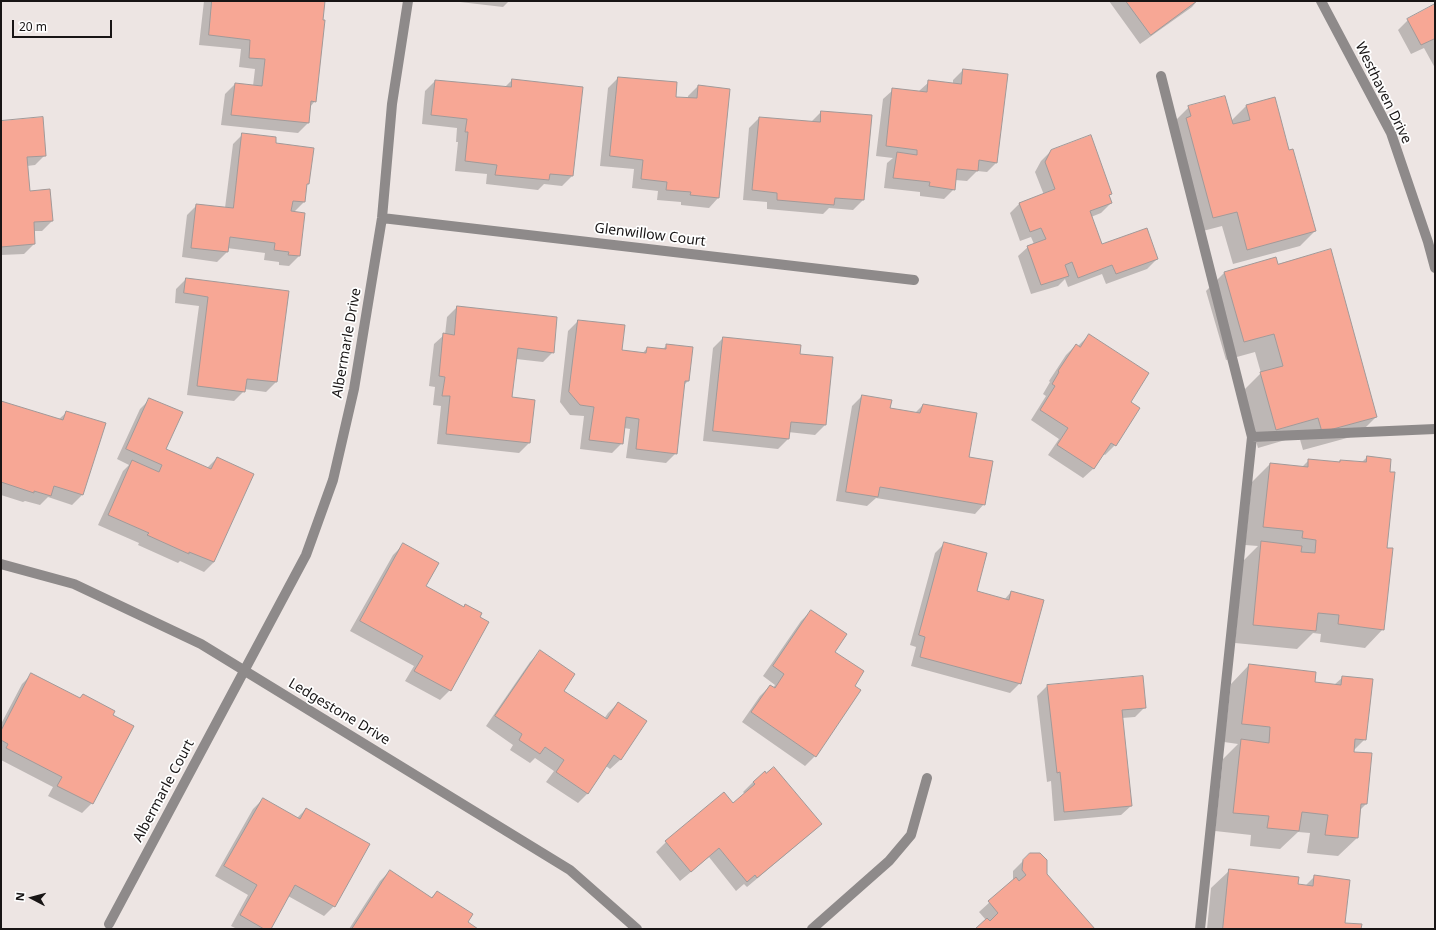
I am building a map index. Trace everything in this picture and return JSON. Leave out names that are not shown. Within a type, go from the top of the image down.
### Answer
[{"type":"street","name":"Albermarle Drive","points":[[244,671],[306,555],[333,480],[354,389],[382,218],[392,104],[408,1]]},
{"type":"street","name":"Westhaven Drive","points":[[1321,1],[1391,133],[1428,242],[1435,268]]},
{"type":"street","points":[[1161,76],[1252,437],[1200,929]]},
{"type":"street","name":"Glenwillow Court","points":[[382,218],[914,280]]},
{"type":"street","points":[[1252,437],[1435,429]]},
{"type":"street","name":"Ledgestone Drive","points":[[1,564],[74,584],[201,644],[570,870],[637,929]]},
{"type":"street","name":"Albermarle Court","points":[[109,924],[244,671]]},
{"type":"street","points":[[812,929],[889,861],[911,835],[927,778]]},
{"type":"building","points":[[212,1],[325,1],[323,20],[325,20],[316,102],[311,101],[309,123],[231,115],[235,83],[262,86],[265,59],[249,58],[250,40],[209,35]]},
{"type":"building","points":[[1126,1],[1197,1],[1151,35]]},
{"type":"building","points":[[1435,4],[1435,40],[1434,39],[1421,45],[1407,19]]},
{"type":"building","points":[[963,69],[1008,74],[997,163],[979,160],[978,171],[957,169],[955,190],[929,186],[930,182],[893,178],[897,152],[917,155],[917,150],[886,146],[892,88],[927,92],[928,80],[961,84]]},
{"type":"building","points":[[618,77],[677,82],[676,97],[697,98],[698,85],[730,89],[719,198],[690,195],[691,192],[666,190],[667,182],[641,179],[643,160],[610,156]]},
{"type":"building","points":[[512,79],[583,87],[573,176],[550,174],[549,180],[495,175],[497,165],[465,161],[468,132],[465,132],[467,119],[431,115],[435,80],[511,87]]},
{"type":"building","points":[[1225,96],[1233,124],[1250,120],[1246,105],[1275,97],[1289,150],[1293,149],[1316,231],[1247,250],[1237,212],[1213,218],[1186,118],[1191,116],[1188,106]]},
{"type":"building","points":[[821,111],[872,115],[864,200],[835,198],[834,205],[777,200],[777,193],[752,190],[759,117],[820,122]]},
{"type":"building","points":[[43,117],[46,156],[27,157],[30,191],[50,189],[53,221],[34,222],[35,244],[1,247],[1,121]]},
{"type":"building","points":[[242,133],[276,137],[276,143],[314,148],[305,202],[293,201],[291,211],[305,213],[300,256],[288,255],[289,252],[274,250],[275,243],[230,237],[228,252],[191,248],[196,204],[233,208]]},
{"type":"building","points":[[1091,135],[1112,194],[1109,195],[1112,203],[1090,211],[1102,244],[1147,228],[1158,259],[1116,274],[1112,265],[1078,278],[1072,262],[1065,265],[1069,276],[1041,285],[1027,246],[1046,239],[1041,228],[1030,232],[1019,203],[1055,189],[1045,162],[1051,150]]},
{"type":"building","points":[[1331,249],[1377,417],[1322,432],[1318,418],[1276,430],[1260,372],[1283,366],[1274,334],[1244,342],[1224,272],[1276,257],[1278,264]]},
{"type":"building","points":[[186,278],[289,291],[277,382],[247,379],[245,392],[197,386],[208,297],[184,293]]},
{"type":"building","points":[[457,306],[557,317],[554,353],[518,348],[512,397],[535,400],[530,443],[446,434],[450,396],[442,396],[445,377],[439,376],[443,333],[454,335]]},
{"type":"building","points":[[578,320],[625,325],[622,350],[646,353],[647,347],[666,349],[666,344],[693,347],[689,381],[685,381],[677,454],[636,449],[639,419],[626,417],[623,444],[589,440],[594,407],[580,405],[569,392]]},
{"type":"building","points":[[1089,334],[1149,373],[1131,402],[1140,408],[1116,446],[1111,443],[1094,469],[1057,445],[1068,428],[1040,410],[1055,386],[1052,384],[1059,372],[1058,371],[1076,344],[1080,347]]},
{"type":"building","points":[[723,337],[801,345],[800,354],[833,357],[826,425],[791,422],[789,439],[713,431]]},
{"type":"building","points":[[862,395],[892,400],[890,408],[920,413],[923,404],[977,413],[969,457],[993,461],[985,505],[880,487],[878,497],[846,492]]},
{"type":"building","points":[[149,398],[183,412],[166,449],[211,469],[217,457],[254,474],[214,562],[189,552],[189,554],[147,535],[149,533],[108,515],[132,460],[159,472],[162,465],[126,449]]},
{"type":"building","points":[[1,401],[63,420],[66,411],[106,423],[83,495],[54,486],[51,496],[34,491],[34,493],[1,482]]},
{"type":"building","points":[[1367,456],[1391,459],[1390,472],[1395,472],[1387,548],[1393,548],[1384,630],[1338,624],[1339,615],[1318,613],[1316,631],[1253,625],[1261,541],[1302,546],[1301,552],[1315,553],[1316,540],[1302,538],[1303,531],[1263,527],[1270,463],[1308,467],[1308,459],[1340,462],[1340,460],[1366,462]]},
{"type":"building","points":[[944,542],[987,553],[977,591],[1009,600],[1011,591],[1044,600],[1021,684],[920,657],[925,637],[919,635]]},
{"type":"building","points":[[403,543],[439,563],[426,586],[464,607],[465,604],[482,613],[480,617],[489,622],[451,691],[414,671],[423,656],[360,621]]},
{"type":"building","points":[[811,610],[847,634],[835,652],[864,671],[855,686],[861,690],[816,757],[751,712],[770,685],[775,688],[784,674],[773,666]]},
{"type":"building","points":[[540,650],[575,674],[564,691],[607,719],[618,702],[647,721],[621,760],[614,755],[588,794],[556,772],[564,760],[545,747],[540,754],[519,740],[522,734],[495,716]]},
{"type":"building","points":[[1249,664],[1316,672],[1315,682],[1341,685],[1342,676],[1373,679],[1366,740],[1355,739],[1354,752],[1372,753],[1367,804],[1361,804],[1358,838],[1325,835],[1328,815],[1302,812],[1299,831],[1267,828],[1269,816],[1233,813],[1241,739],[1269,743],[1270,727],[1242,724]]},
{"type":"building","points":[[31,673],[80,698],[83,694],[115,711],[113,715],[134,726],[93,804],[57,786],[62,777],[6,748],[8,744],[1,740],[1,731]]},
{"type":"building","points":[[1143,676],[1146,708],[1122,710],[1132,806],[1064,812],[1060,772],[1057,773],[1047,685]]},
{"type":"building","points":[[774,767],[822,824],[757,878],[755,875],[747,882],[719,848],[691,872],[665,841],[724,792],[733,803],[755,784],[753,782],[765,771],[766,773]]},
{"type":"building","points":[[263,798],[300,819],[306,808],[370,844],[335,907],[295,885],[271,929],[264,929],[240,915],[257,885],[224,866]]},
{"type":"building","points":[[1030,853],[1040,853],[1047,860],[1047,874],[1095,929],[975,929],[987,918],[990,921],[998,913],[988,901],[1016,877],[1019,881],[1026,875],[1022,870],[1023,860]]},
{"type":"building","points":[[1229,869],[1299,877],[1298,884],[1313,886],[1314,875],[1350,880],[1345,923],[1362,924],[1361,929],[1223,929]]},
{"type":"building","points":[[390,870],[432,898],[437,891],[473,914],[468,922],[478,929],[352,929]]}]
